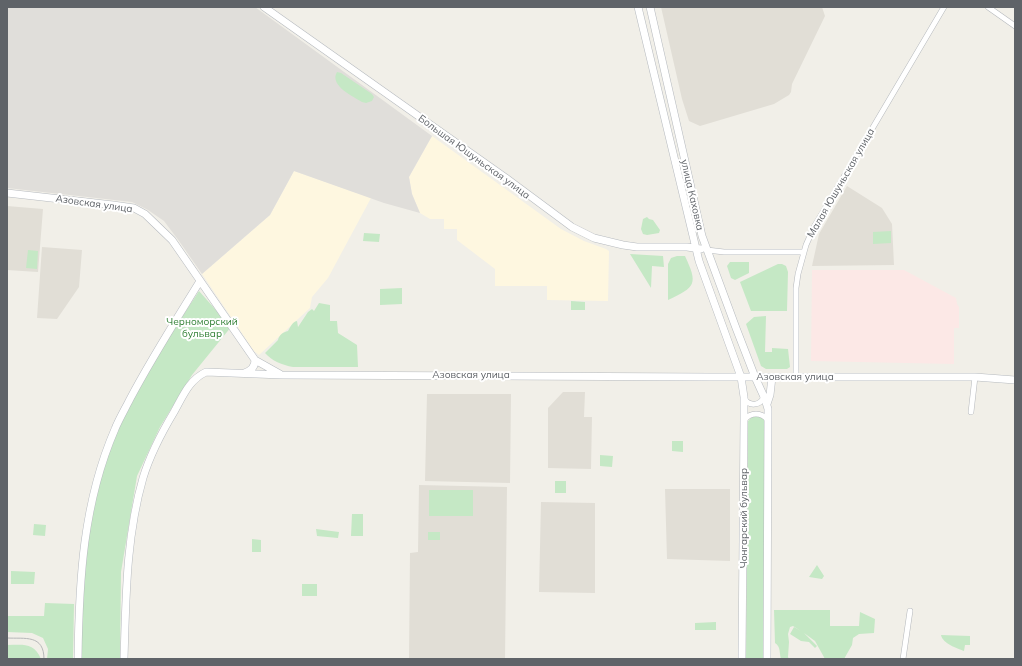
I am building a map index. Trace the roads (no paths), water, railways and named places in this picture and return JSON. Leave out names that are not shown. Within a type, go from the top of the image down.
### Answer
[{"type":"street","name":"Большая Юшуньская улица","points":[[264,7],[427,124],[506,178],[572,227],[594,238],[623,245],[637,247],[686,247],[707,250]]},
{"type":"street","name":"улица Каховка","points":[[638,7],[696,249],[741,377]]},
{"type":"street","name":"улица Каховка","points":[[650,7],[700,229],[755,377]]},
{"type":"street","name":"Малая Юшуньская улица","points":[[796,376],[796,288],[804,252],[820,217],[944,7]]},
{"type":"street","points":[[988,7],[1015,26]]},
{"type":"street","name":"Азовская улица","points":[[7,193],[134,208],[145,214],[172,240],[255,360],[282,375],[975,377],[1015,380]]},
{"type":"street","points":[[707,250],[724,252],[804,252]]},
{"type":"street","points":[[78,659],[79,606],[83,549],[95,486],[118,422],[142,377],[200,281]]},
{"type":"street","points":[[244,373],[253,368],[255,360]]},
{"type":"street","points":[[124,659],[127,567],[134,520],[146,468],[164,428],[188,387],[196,378],[206,372],[282,375]]},
{"type":"street","name":"Чонгарский бульвар","points":[[741,377],[744,397],[742,659]]},
{"type":"street","points":[[755,377],[767,405],[768,420],[767,659]]},
{"type":"street","points":[[767,405],[772,377]]},
{"type":"street","points":[[971,412],[975,377]]},
{"type":"street","points":[[744,397],[749,403],[754,405],[760,403],[764,396]]},
{"type":"street","points":[[744,420],[750,415],[756,413],[763,415],[768,420]]},
{"type":"street","points":[[903,659],[910,611]]},
{"type":"tram line","points":[[7,638],[27,638],[37,642],[41,645],[44,659]]},
{"type":"park label","name":"Черноморский бульвар","points":[[202,328]]}]
